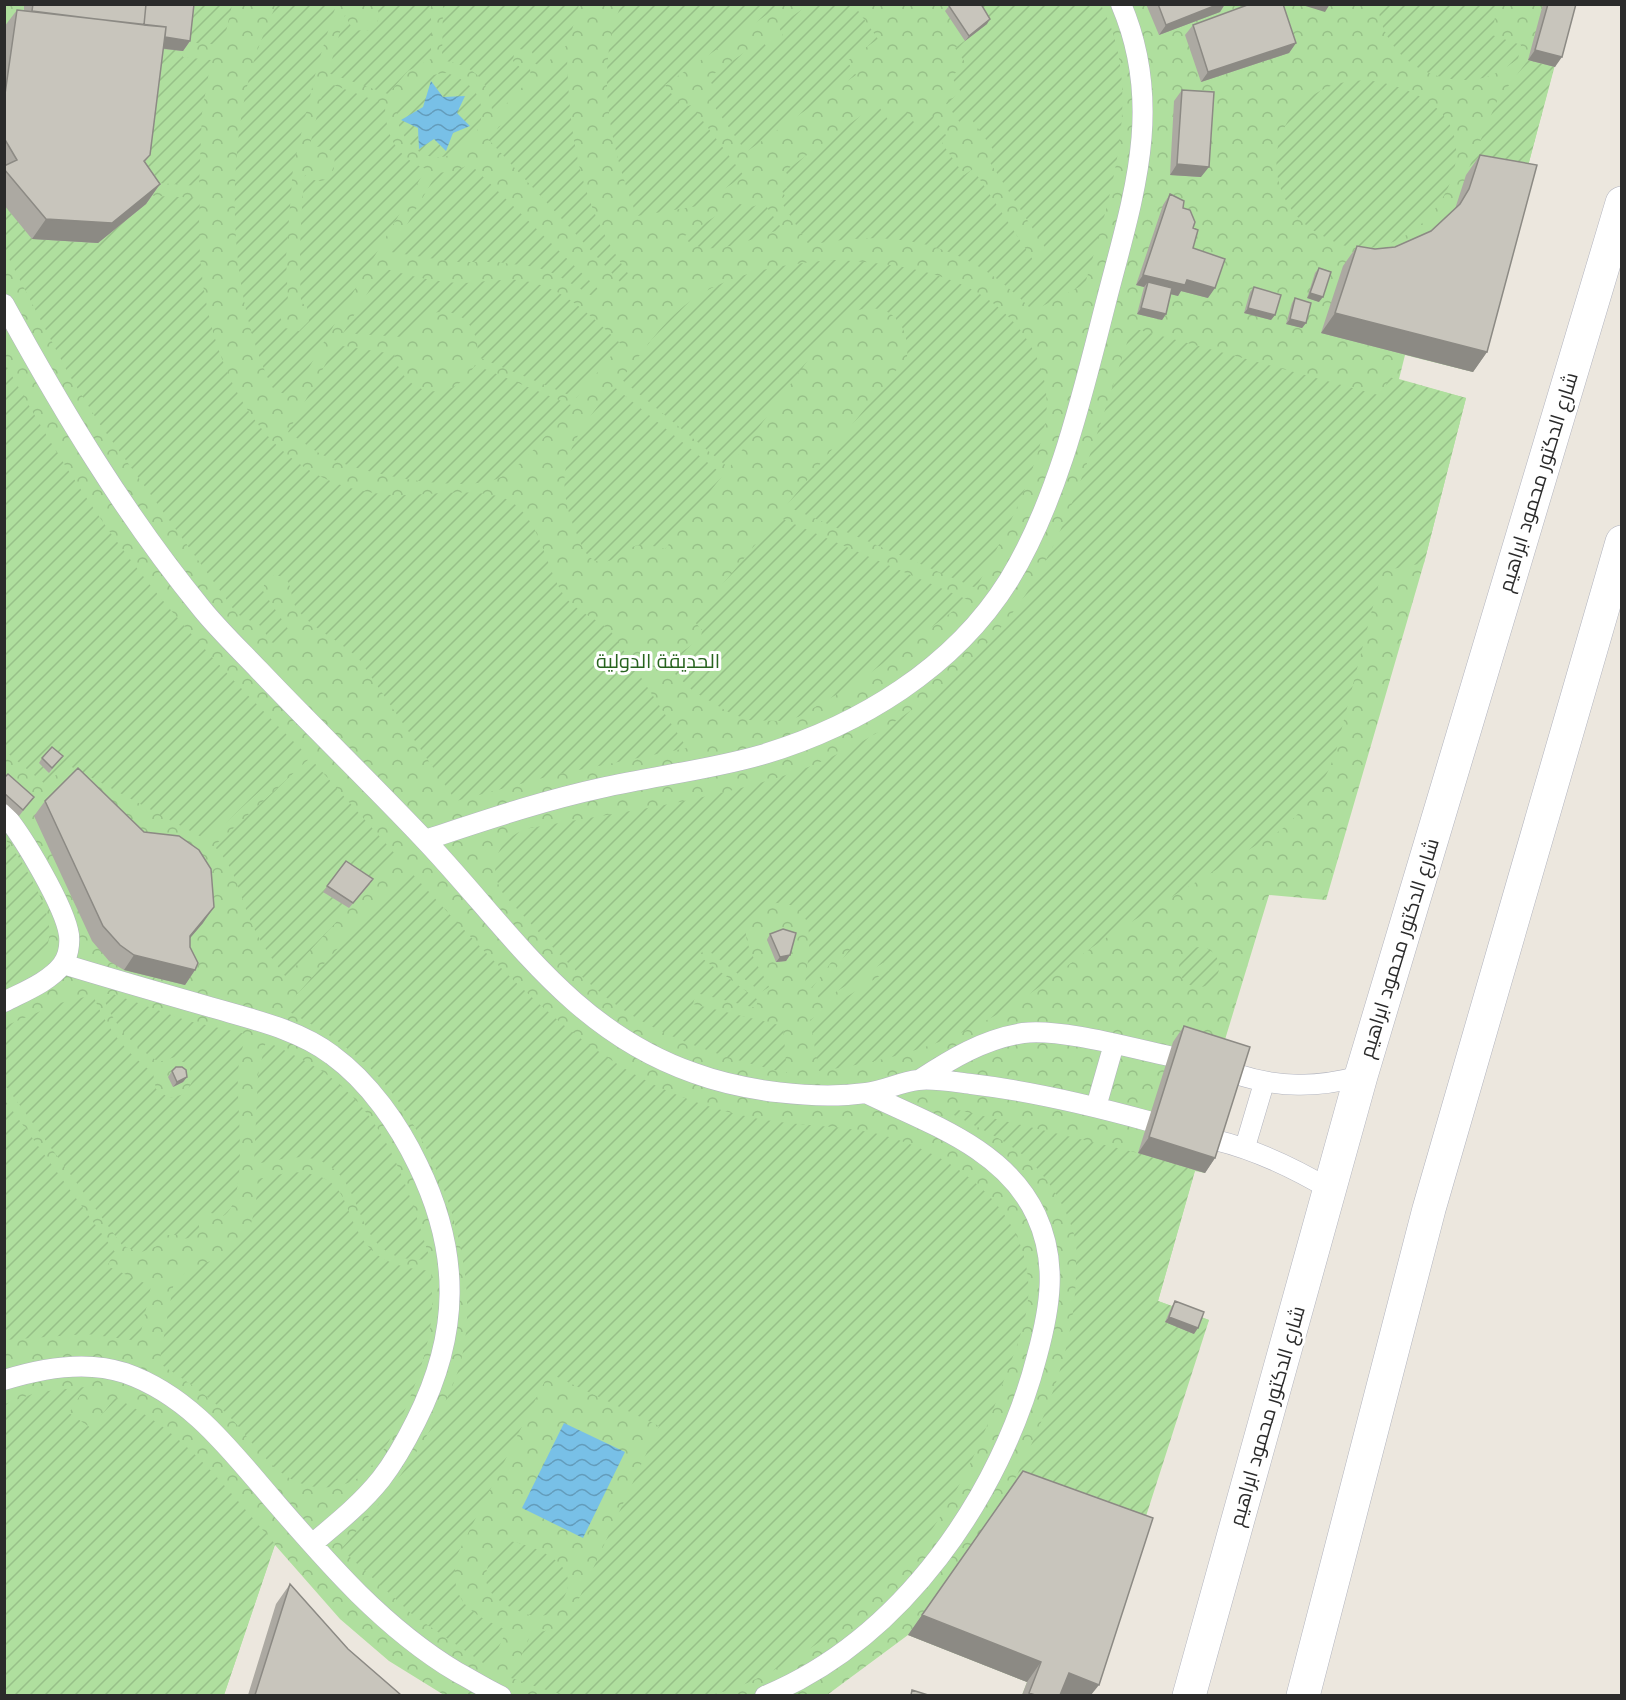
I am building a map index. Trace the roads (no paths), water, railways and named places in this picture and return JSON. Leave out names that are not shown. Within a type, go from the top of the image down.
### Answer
[{"type":"street","name":"شارع الدكتور محمود ابراهيم","points":[[1189,1695],[1361,1076],[1622,203]]},
{"type":"street","points":[[1303,1695],[1429,1209],[1622,542]]},
{"type":"lane","points":[[425,840],[528,806],[600,788],[758,756],[800,743],[861,714],[918,677],[952,647],[992,604],[1010,577],[1030,537],[1073,429],[1138,177],[1144,114],[1142,83],[1137,52],[1121,4]]},
{"type":"lane","points":[[4,304],[78,434],[203,610],[425,840],[519,950],[559,990],[598,1024],[645,1053],[696,1074],[759,1089],[810,1094],[866,1093],[919,1080],[972,1048],[1026,1033],[1114,1044],[1169,1056]]},
{"type":"lane","points":[[4,814],[15,827],[42,873],[65,922],[69,944],[63,964],[50,976],[4,1002]]},
{"type":"lane","points":[[63,964],[263,1022],[295,1035],[332,1055],[361,1082],[386,1112],[409,1145],[427,1182],[441,1222],[451,1289],[446,1341],[436,1374],[403,1447],[381,1479],[355,1509],[312,1544]]},
{"type":"lane","points":[[1096,1107],[1114,1044]]},
{"type":"lane","points":[[1236,1074],[1264,1083],[1313,1086],[1361,1076]]},
{"type":"lane","points":[[919,1080],[1025,1091],[1148,1121]]},
{"type":"lane","points":[[1245,1147],[1264,1083]]},
{"type":"lane","points":[[765,1695],[813,1671],[843,1652],[897,1604],[935,1561],[968,1515],[997,1465],[1032,1377],[1049,1308],[1050,1260],[1036,1214],[1021,1190],[1003,1169],[982,1152],[866,1093]]},
{"type":"lane","points":[[1215,1140],[1245,1147],[1287,1165],[1331,1190]]},
{"type":"lane","points":[[4,1380],[57,1367],[105,1368],[124,1373],[165,1392],[207,1425],[312,1544],[395,1630],[439,1661],[501,1695]]},
{"type":"water","points":[[431,81],[443,97],[465,96],[457,113],[470,126],[453,133],[446,151],[434,139],[419,149],[418,128],[401,120],[423,107]]},
{"type":"water","points":[[564,1423],[625,1452],[583,1538],[522,1508]]},
{"type":"park label","name":"الحديقة الدولية","points":[[658,661]]}]
